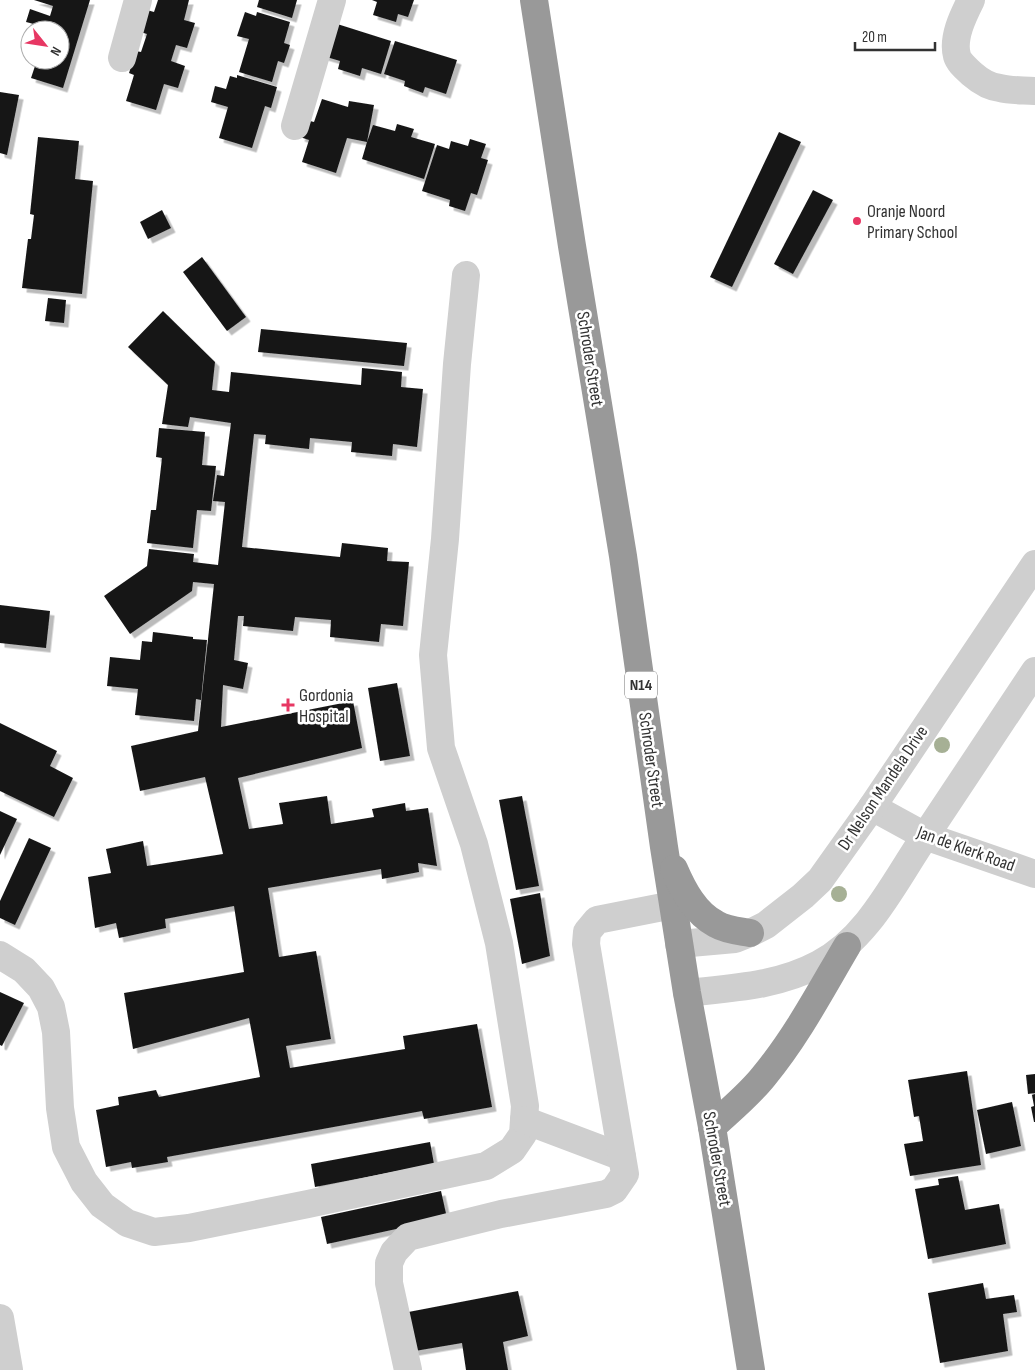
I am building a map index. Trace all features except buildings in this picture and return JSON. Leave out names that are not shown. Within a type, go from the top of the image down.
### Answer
[{"type":"highway","name":"Schroder Street","points":[[534,0],[623,556],[679,944],[712,1127],[752,1370]]},
{"type":"highway","points":[[664,847],[682,886],[700,912],[717,925],[750,933]]},
{"type":"highway","points":[[712,1127],[764,1076],[803,1020],[847,946]]},
{"type":"street","points":[[122,58],[138,0]]},
{"type":"street","points":[[295,126],[332,0]]},
{"type":"street","points":[[971,0],[958,31],[957,57],[963,66],[981,81],[999,88],[1035,91]]},
{"type":"street","points":[[0,955],[24,970],[36,982],[51,1007],[56,1032],[60,1108],[66,1147],[84,1182],[102,1205],[127,1223],[154,1232],[189,1228],[486,1166],[512,1150],[523,1134],[525,1106],[500,943],[474,844],[441,748],[433,655],[445,539],[457,364],[466,275]]},
{"type":"street","name":"Dr Nelson Mandela Drive","points":[[679,944],[735,939],[766,926],[820,880],[1035,564]]},
{"type":"street","points":[[687,993],[761,984],[792,976],[820,964],[847,946],[882,902],[1035,671]]},
{"type":"street","name":"Jan de Klerk Road","points":[[872,806],[925,836],[1035,874]]},
{"type":"street","points":[[408,1370],[389,1283],[389,1263],[394,1252],[408,1237],[501,1214],[606,1194],[614,1190],[625,1174],[587,951],[587,932],[597,920],[673,905]]},
{"type":"street","points":[[524,1120],[622,1157]]},
{"type":"street","points":[[0,1318],[9,1370]]},
{"type":"place","name":"Oranje Noord Primary School","points":[[857,221]]},
{"type":"place","name":"Gordonia Hospital","points":[[288,705]]}]
